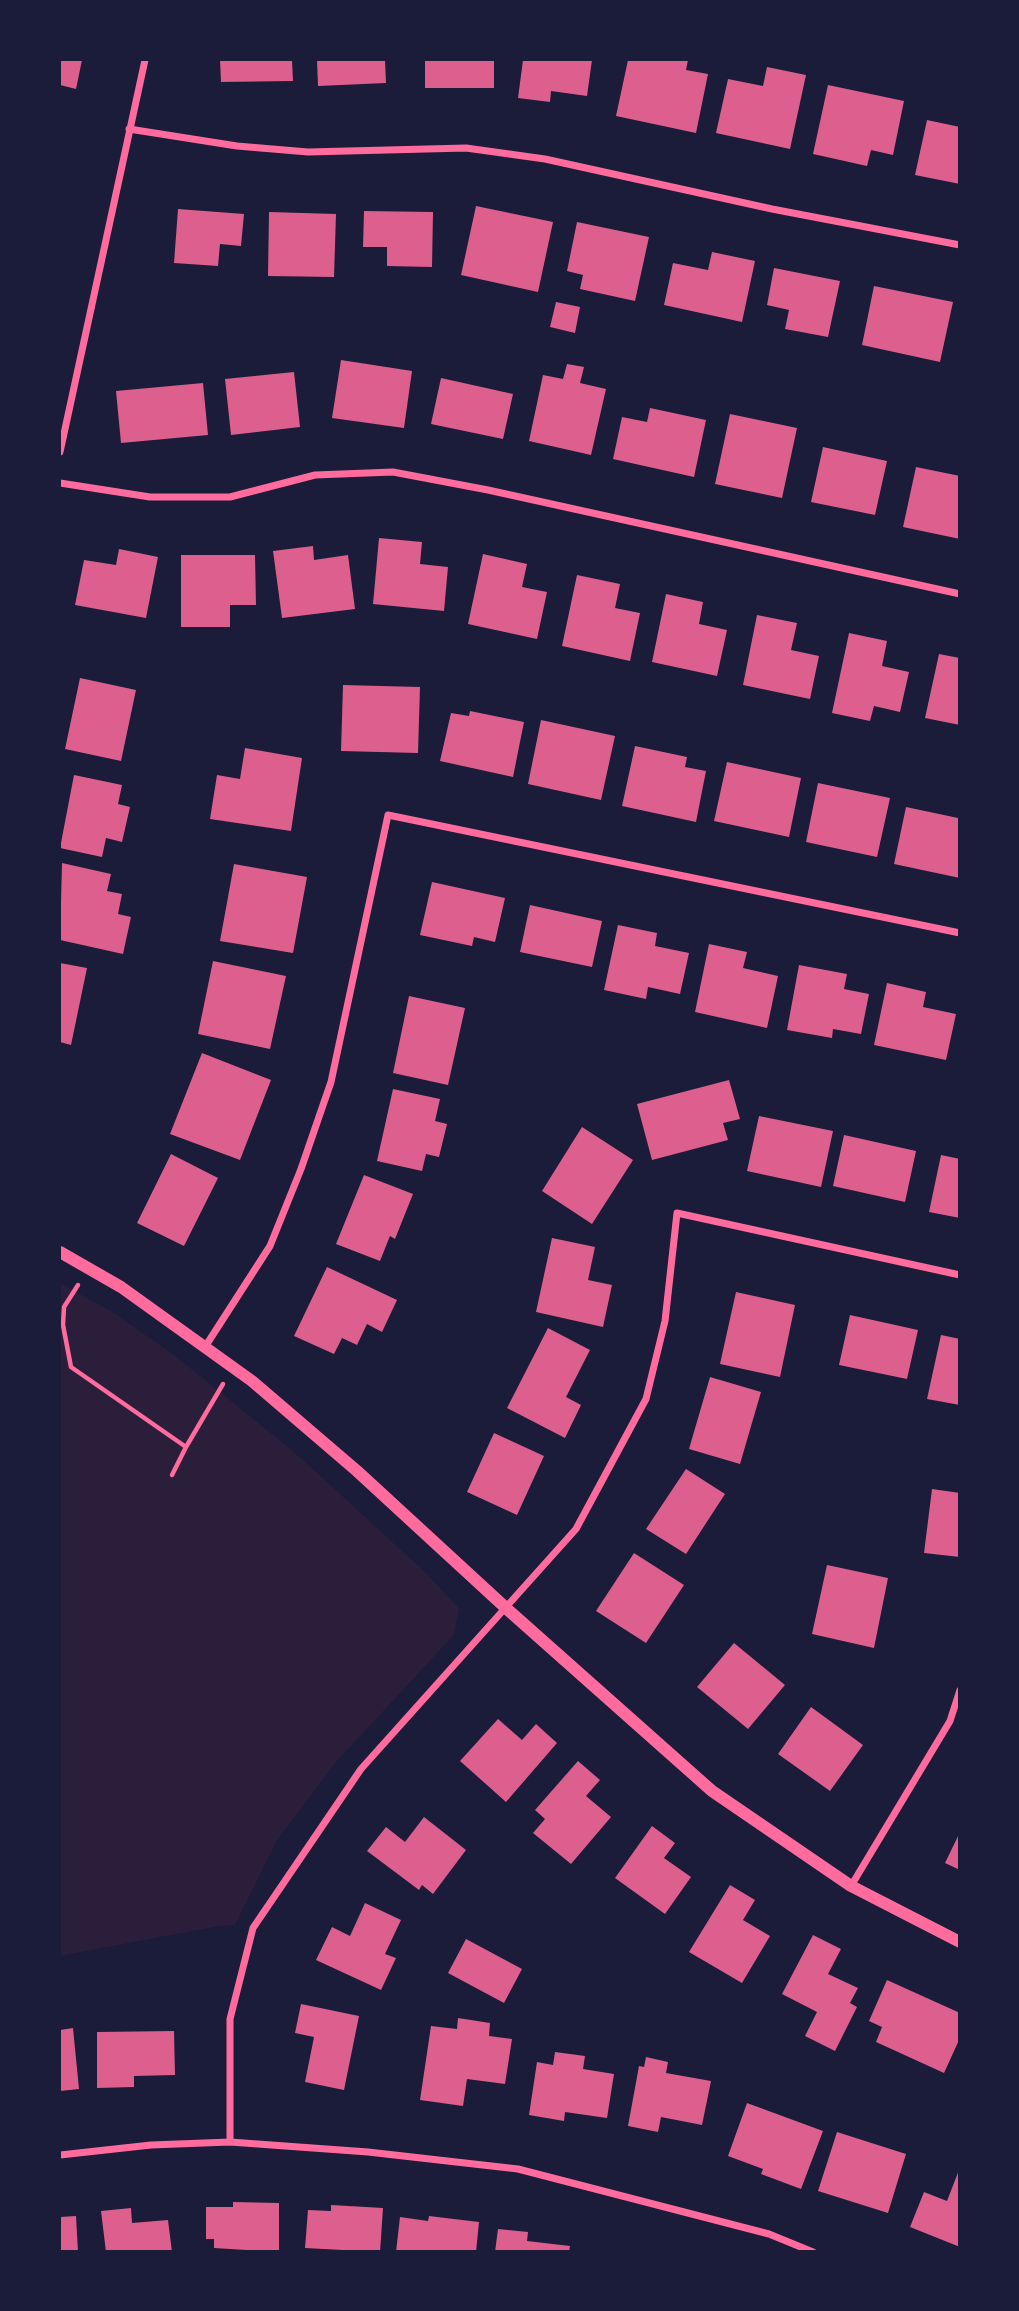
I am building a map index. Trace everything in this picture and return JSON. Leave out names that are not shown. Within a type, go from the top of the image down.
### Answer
[{"type":"street","points":[[60,452],[145,60]]},
{"type":"street","points":[[129,129],[308,152],[466,148],[532,158],[960,245]]},
{"type":"street","points":[[60,483],[150,498],[230,497],[315,475],[394,472],[488,490],[960,594]]},
{"type":"street","points":[[205,1347],[270,1246],[331,1083],[388,815],[960,933]]},
{"type":"street","points":[[230,2142],[230,2019],[253,1928],[361,1769],[576,1529],[646,1399],[665,1321],[677,1213],[960,1275]]},
{"type":"street","points":[[60,1252],[89,1267],[232,1366],[357,1471],[712,1791],[851,1886],[960,1942]]},
{"type":"street","points":[[851,1886],[950,1721],[960,1690]]},
{"type":"street","points":[[60,2155],[151,2145],[230,2142],[368,2152],[518,2169],[769,2234],[813,2252]]},
{"type":"path","points":[[89,1267],[64,1307],[63,1325],[71,1367],[186,1447]]},
{"type":"path","points":[[172,1475],[232,1366]]},
{"type":"shaded area","points":[[60,1283],[114,1313],[174,1355],[292,1450],[423,1570],[459,1608],[454,1635],[337,1761],[277,1840],[235,1925],[60,1956]]},
{"type":"building","points":[[60,60],[82,60],[76,89],[60,85]]},
{"type":"building","points":[[220,60],[292,60],[293,81],[221,82]]},
{"type":"building","points":[[317,60],[385,60],[386,83],[318,86]]},
{"type":"building","points":[[425,60],[494,60],[494,88],[425,88]]},
{"type":"building","points":[[523,60],[592,60],[587,96],[551,91],[550,102],[518,98]]},
{"type":"building","points":[[628,60],[688,60],[686,70],[708,74],[696,133],[616,116]]},
{"type":"building","points":[[767,67],[806,75],[790,149],[716,133],[728,79],[763,86]]},
{"type":"building","points":[[828,85],[904,101],[893,155],[871,150],[867,166],[813,154]]},
{"type":"building","points":[[927,120],[960,127],[960,184],[915,175]]},
{"type":"building","points":[[476,206],[553,222],[538,292],[461,275]]},
{"type":"building","points":[[178,209],[244,214],[241,246],[220,244],[218,266],[174,263]]},
{"type":"building","points":[[364,211],[433,212],[432,267],[387,266],[387,247],[363,247]]},
{"type":"building","points":[[269,212],[336,214],[334,277],[268,276]]},
{"type":"building","points":[[577,222],[649,237],[635,301],[580,289],[583,275],[567,271]]},
{"type":"building","points":[[712,252],[755,261],[742,322],[664,305],[673,263],[708,270]]},
{"type":"building","points":[[774,268],[840,281],[828,337],[785,329],[789,310],[767,305]]},
{"type":"building","points":[[874,286],[953,302],[940,362],[862,345]]},
{"type":"building","points":[[556,302],[580,307],[575,333],[550,327]]},
{"type":"building","points":[[341,360],[412,371],[404,428],[332,418]]},
{"type":"building","points":[[567,364],[584,367],[580,383],[606,389],[591,455],[529,441],[543,375],[563,379]]},
{"type":"building","points":[[294,372],[300,427],[231,435],[225,379]]},
{"type":"building","points":[[441,378],[513,394],[503,439],[431,424]]},
{"type":"building","points":[[203,383],[208,435],[121,443],[116,391]]},
{"type":"building","points":[[650,408],[706,420],[694,477],[613,459],[622,417],[647,422]]},
{"type":"building","points":[[730,414],[797,428],[782,498],[715,484]]},
{"type":"building","points":[[823,447],[887,461],[875,515],[811,502]]},
{"type":"building","points":[[916,467],[960,476],[960,539],[903,527]]},
{"type":"building","points":[[379,538],[422,542],[420,564],[448,567],[444,611],[373,604]]},
{"type":"building","points":[[313,546],[314,560],[348,555],[355,609],[282,618],[273,551]]},
{"type":"building","points":[[119,549],[158,557],[146,618],[75,605],[84,560],[116,565]]},
{"type":"building","points":[[483,554],[527,564],[522,587],[547,592],[537,639],[468,624]]},
{"type":"building","points":[[181,555],[255,555],[256,605],[230,605],[230,627],[181,627]]},
{"type":"building","points":[[577,575],[620,584],[615,608],[640,613],[630,661],[562,646]]},
{"type":"building","points":[[666,594],[703,602],[699,624],[727,630],[717,676],[652,662]]},
{"type":"building","points":[[757,615],[797,623],[791,650],[819,656],[810,699],[743,685]]},
{"type":"building","points":[[849,633],[887,641],[882,666],[909,672],[900,712],[874,706],[870,721],[832,713]]},
{"type":"building","points":[[939,654],[960,658],[960,725],[925,718]]},
{"type":"building","points":[[80,678],[136,690],[121,761],[65,749]]},
{"type":"building","points":[[343,685],[420,687],[418,753],[341,751]]},
{"type":"building","points":[[470,711],[524,722],[513,777],[440,761],[451,713],[469,716]]},
{"type":"building","points":[[541,720],[615,736],[601,800],[528,784]]},
{"type":"building","points":[[635,746],[687,757],[685,767],[706,771],[696,822],[622,806]]},
{"type":"building","points":[[245,748],[302,758],[291,831],[210,819],[217,775],[240,779]]},
{"type":"building","points":[[727,762],[801,778],[789,837],[714,821]]},
{"type":"building","points":[[74,775],[122,785],[118,804],[130,807],[122,842],[106,838],[102,857],[60,848]]},
{"type":"building","points":[[818,783],[890,798],[877,857],[806,842]]},
{"type":"building","points":[[906,807],[958,818],[960,878],[894,864]]},
{"type":"building","points":[[62,863],[111,874],[107,891],[122,894],[118,914],[131,917],[123,954],[60,940]]},
{"type":"building","points":[[234,864],[307,877],[293,953],[220,941]]},
{"type":"building","points":[[432,882],[505,898],[495,942],[474,937],[472,946],[420,935]]},
{"type":"building","points":[[530,905],[602,921],[592,967],[520,952]]},
{"type":"building","points":[[618,925],[657,933],[655,946],[689,953],[680,994],[648,987],[646,999],[604,990]]},
{"type":"building","points":[[709,944],[747,952],[743,968],[778,976],[767,1028],[695,1012]]},
{"type":"building","points":[[213,961],[286,976],[270,1049],[198,1034]]},
{"type":"building","points":[[60,963],[87,968],[71,1045],[60,1042]]},
{"type":"building","points":[[799,965],[847,974],[844,989],[869,994],[861,1034],[833,1029],[832,1038],[787,1030]]},
{"type":"building","points":[[887,983],[926,992],[923,1007],[956,1014],[946,1060],[874,1045]]},
{"type":"building","points":[[409,996],[465,1008],[448,1085],[393,1073]]},
{"type":"building","points":[[202,1053],[271,1080],[240,1160],[170,1134]]},
{"type":"building","points":[[729,1080],[740,1119],[723,1123],[728,1140],[652,1160],[637,1104]]},
{"type":"building","points":[[393,1089],[440,1099],[435,1121],[447,1124],[439,1157],[426,1154],[422,1171],[377,1161]]},
{"type":"building","points":[[759,1116],[833,1131],[821,1187],[747,1171]]},
{"type":"building","points":[[582,1127],[633,1160],[592,1224],[542,1191]]},
{"type":"building","points":[[844,1135],[916,1151],[905,1202],[833,1186]]},
{"type":"building","points":[[171,1154],[218,1178],[184,1246],[137,1223]]},
{"type":"building","points":[[941,1155],[960,1159],[960,1218],[929,1212]]},
{"type":"building","points":[[364,1175],[413,1194],[395,1239],[390,1236],[380,1261],[336,1244]]},
{"type":"building","points":[[552,1238],[595,1247],[588,1280],[612,1285],[603,1327],[536,1312]]},
{"type":"building","points":[[327,1267],[397,1300],[382,1332],[367,1324],[357,1345],[342,1338],[334,1354],[294,1336]]},
{"type":"building","points":[[736,1292],[795,1305],[780,1377],[720,1364]]},
{"type":"building","points":[[850,1315],[918,1330],[907,1379],[839,1365]]},
{"type":"building","points":[[548,1328],[590,1350],[566,1397],[581,1405],[565,1438],[507,1408]]},
{"type":"building","points":[[941,1335],[960,1339],[960,1405],[927,1399]]},
{"type":"building","points":[[710,1377],[761,1392],[740,1464],[689,1449]]},
{"type":"building","points":[[494,1433],[544,1456],[517,1515],[467,1492]]},
{"type":"building","points":[[686,1469],[725,1494],[686,1554],[646,1529]]},
{"type":"building","points":[[932,1489],[960,1493],[960,1557],[924,1553]]},
{"type":"building","points":[[634,1553],[684,1585],[646,1643],[596,1611]]},
{"type":"building","points":[[827,1565],[888,1578],[874,1648],[812,1634]]},
{"type":"building","points":[[734,1643],[785,1685],[748,1729],[697,1687]]},
{"type":"building","points":[[811,1707],[863,1745],[830,1791],[778,1754]]},
{"type":"building","points":[[498,1719],[522,1740],[536,1724],[557,1743],[506,1802],[460,1761]]},
{"type":"building","points":[[578,1761],[600,1780],[586,1796],[611,1817],[571,1864],[533,1833],[545,1819],[535,1810]]},
{"type":"building","points":[[424,1817],[466,1850],[433,1894],[422,1885],[419,1890],[367,1851],[386,1827],[405,1842]]},
{"type":"building","points":[[652,1826],[675,1843],[664,1858],[691,1877],[665,1914],[615,1878]]},
{"type":"building","points":[[960,1832],[960,1870],[945,1863]]},
{"type":"building","points":[[730,1885],[755,1900],[743,1920],[770,1936],[742,1983],[689,1952]]},
{"type":"building","points":[[365,1903],[401,1920],[385,1954],[396,1958],[381,1990],[316,1960],[332,1927],[350,1936]]},
{"type":"building","points":[[813,1935],[841,1949],[828,1974],[858,1988],[850,2003],[857,2007],[835,2051],[805,2036],[817,2012],[782,1994]]},
{"type":"building","points":[[466,1939],[522,1969],[504,2003],[448,1973]]},
{"type":"building","points":[[887,1980],[960,2013],[960,2038],[944,2073],[876,2042],[882,2027],[869,2021]]},
{"type":"building","points":[[301,2004],[359,2016],[344,2090],[305,2082],[314,2037],[295,2033]]},
{"type":"building","points":[[458,2018],[490,2023],[489,2036],[512,2039],[505,2084],[467,2079],[463,2106],[420,2100],[431,2026],[457,2029]]},
{"type":"building","points":[[73,2028],[79,2089],[60,2091],[60,2030]]},
{"type":"building","points":[[174,2031],[175,2075],[134,2076],[134,2087],[97,2088],[97,2032]]},
{"type":"building","points":[[555,2052],[585,2056],[583,2069],[614,2074],[607,2118],[565,2112],[564,2121],[529,2115],[537,2062],[553,2065]]},
{"type":"building","points":[[646,2057],[668,2062],[666,2073],[711,2081],[702,2125],[661,2117],[658,2132],[628,2126],[639,2066],[644,2067]]},
{"type":"building","points":[[747,2103],[823,2131],[801,2189],[761,2174],[763,2169],[728,2156]]},
{"type":"building","points":[[837,2132],[906,2154],[888,2213],[818,2191]]},
{"type":"building","points":[[959,2170],[960,2247],[910,2227],[924,2192],[947,2201]]},
{"type":"building","points":[[233,2202],[279,2203],[279,2252],[214,2248],[214,2239],[206,2239],[206,2207],[233,2207]]},
{"type":"building","points":[[331,2205],[383,2208],[380,2252],[305,2248],[308,2210],[331,2211]]},
{"type":"building","points":[[131,2208],[132,2223],[168,2220],[172,2252],[106,2252],[101,2211]]},
{"type":"building","points":[[76,2216],[78,2252],[60,2252],[60,2217]]},
{"type":"building","points":[[429,2216],[479,2222],[476,2252],[396,2252],[400,2217],[428,2221]]},
{"type":"building","points":[[498,2229],[528,2232],[527,2241],[570,2246],[569,2252],[495,2252]]}]
